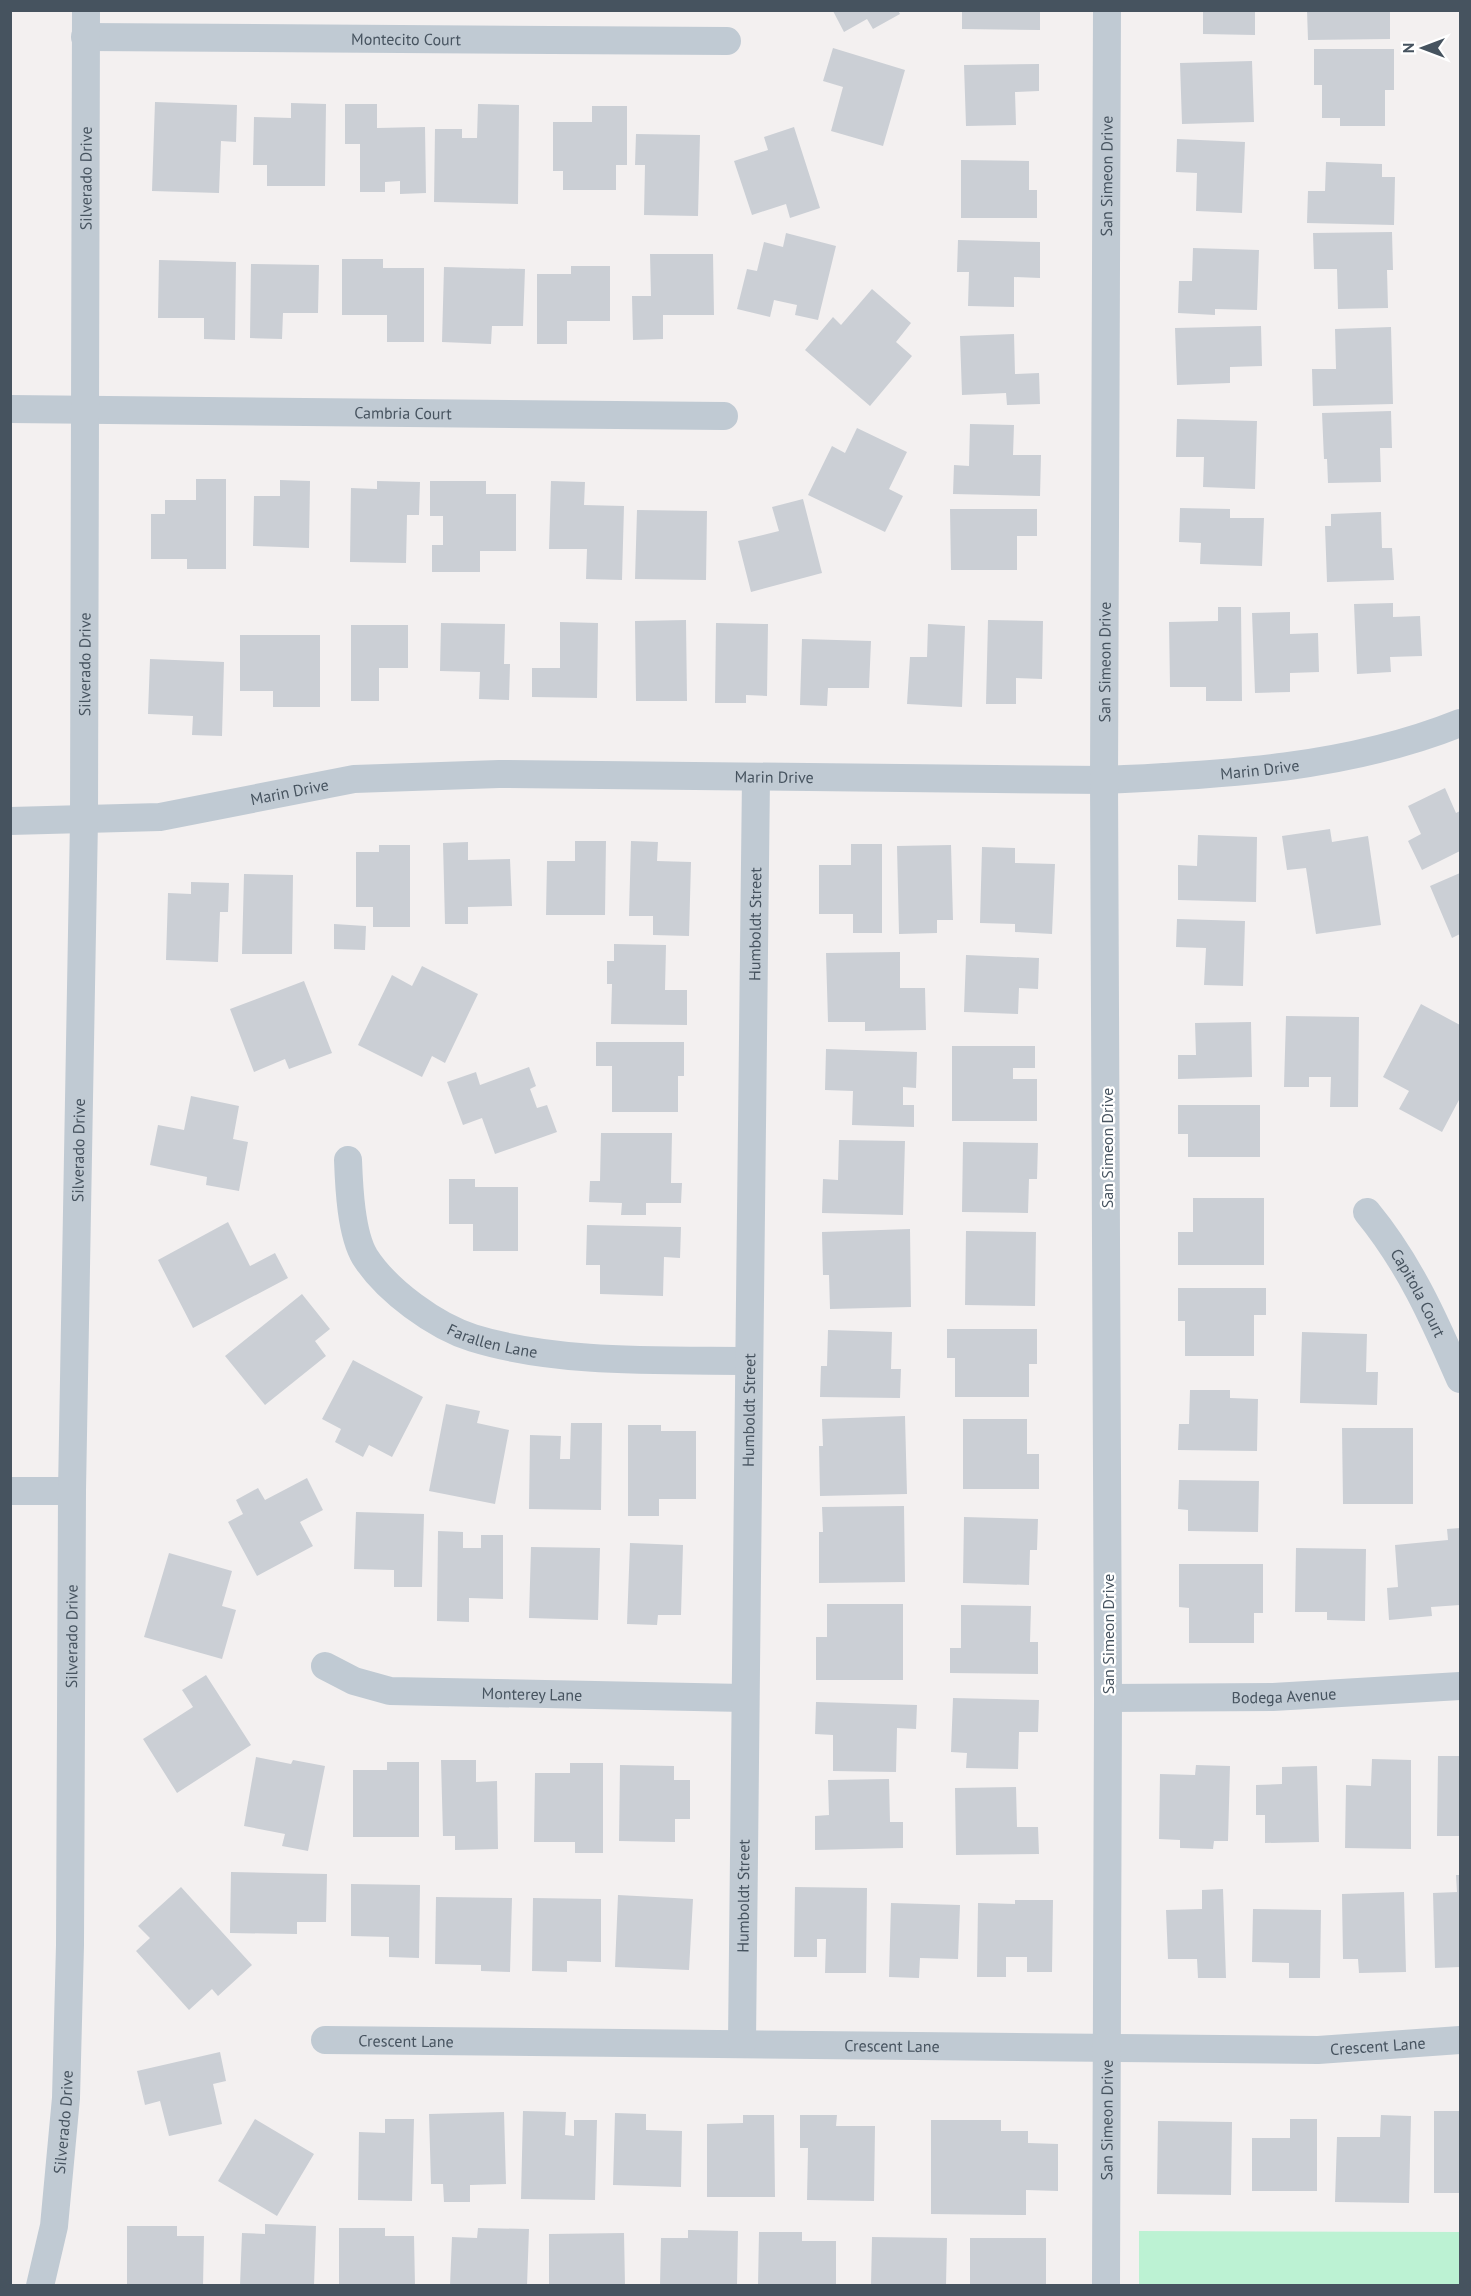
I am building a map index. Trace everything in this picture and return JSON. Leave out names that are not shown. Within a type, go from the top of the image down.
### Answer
[{"type":"street","name":"San Simeon Drive","points":[[1106,2286],[1105,2047],[1108,1698],[1104,780],[1107,10]]},
{"type":"street","name":"Montecito Court","points":[[86,24],[727,41]]},
{"type":"street","name":"Silverado Drive","points":[[40,2286],[54,2226],[66,2098],[70,1933],[72,1491],[84,820],[83,410],[86,24]]},
{"type":"street","name":"Cambria Court","points":[[10,409],[724,416]]},
{"type":"street","name":"Marin Drive","points":[[10,821],[160,817],[354,779],[499,774],[1104,780],[1238,771],[1353,756],[1420,739],[1461,723]]},
{"type":"street","name":"Humboldt Street","points":[[742,2043],[744,1698],[748,1361],[753,1196],[756,777]]},
{"type":"street","name":"Farallen Lane","points":[[348,1160],[351,1207],[365,1257],[406,1304],[471,1338],[550,1353],[647,1360],[748,1361]]},
{"type":"street","name":"Capitola Court","points":[[1367,1212],[1394,1244],[1431,1314],[1461,1379]]},
{"type":"street","points":[[10,1491],[72,1491]]},
{"type":"street","name":"Monterey Lane","points":[[325,1666],[354,1681],[390,1691],[744,1698]]},
{"type":"street","name":"Bodega Avenue","points":[[1108,1698],[1273,1696],[1461,1686]]},
{"type":"street","name":"Crescent Lane","points":[[325,2040],[1318,2050],[1461,2040]]},
{"type":"green space","points":[[1139,2231],[1460,2232],[1460,2285],[1139,2285]]},
{"type":"building","points":[[898,10],[900,14],[873,29],[867,19],[844,32],[833,11]]},
{"type":"building","points":[[962,10],[1040,10],[1040,30],[962,29]]},
{"type":"building","points":[[1203,10],[1255,10],[1255,35],[1203,34]]},
{"type":"building","points":[[1307,10],[1390,10],[1390,39],[1308,40]]},
{"type":"building","points":[[833,48],[905,70],[883,146],[831,131],[843,87],[823,81]]},
{"type":"building","points":[[1314,49],[1394,49],[1394,90],[1385,90],[1385,126],[1340,126],[1340,118],[1322,118],[1322,85],[1314,85]]},
{"type":"building","points":[[1252,61],[1254,122],[1182,124],[1180,63]]},
{"type":"building","points":[[1039,64],[1039,91],[1015,92],[1016,125],[966,126],[964,65]]},
{"type":"building","points":[[155,102],[237,105],[236,142],[221,141],[219,193],[152,191]]},
{"type":"building","points":[[291,103],[326,104],[325,186],[267,186],[267,165],[253,165],[254,117],[291,118]]},
{"type":"building","points":[[345,104],[377,104],[377,128],[425,127],[426,193],[400,194],[400,181],[385,182],[385,192],[360,192],[360,144],[345,144]]},
{"type":"building","points":[[478,104],[519,105],[518,204],[434,202],[435,129],[462,129],[462,138],[477,138]]},
{"type":"building","points":[[592,106],[627,106],[627,165],[616,165],[616,190],[563,190],[563,171],[553,171],[553,122],[592,122]]},
{"type":"building","points":[[794,127],[820,208],[790,218],[786,204],[752,215],[734,161],[768,150],[764,137]]},
{"type":"building","points":[[636,134],[700,135],[698,216],[644,215],[645,165],[635,165]]},
{"type":"building","points":[[1177,139],[1245,142],[1242,213],[1196,211],[1197,173],[1176,172]]},
{"type":"building","points":[[961,160],[1029,161],[1029,190],[1037,190],[1037,218],[961,218]]},
{"type":"building","points":[[1326,162],[1382,164],[1382,177],[1395,177],[1394,225],[1307,223],[1308,191],[1325,191]]},
{"type":"building","points":[[1392,232],[1393,270],[1387,270],[1388,308],[1338,309],[1337,269],[1314,269],[1313,233]]},
{"type":"building","points":[[786,233],[836,246],[818,320],[795,315],[797,305],[774,300],[770,317],[737,309],[747,269],[757,271],[764,242],[783,247]]},
{"type":"building","points":[[958,240],[1040,242],[1040,278],[1014,277],[1014,307],[968,306],[969,272],[957,272]]},
{"type":"building","points":[[1193,248],[1259,250],[1257,310],[1215,309],[1215,315],[1178,313],[1179,281],[1192,281]]},
{"type":"building","points":[[650,254],[713,254],[714,315],[663,315],[663,339],[633,340],[632,296],[651,296]]},
{"type":"building","points":[[342,259],[383,259],[383,268],[424,268],[424,342],[387,342],[387,315],[342,315]]},
{"type":"building","points":[[159,260],[236,262],[235,340],[204,339],[204,318],[158,318]]},
{"type":"building","points":[[251,264],[319,265],[318,313],[283,313],[282,339],[250,338]]},
{"type":"building","points":[[571,266],[610,266],[610,321],[567,321],[567,344],[537,344],[537,274],[571,274]]},
{"type":"building","points":[[444,267],[525,269],[523,326],[492,326],[491,344],[442,342]]},
{"type":"building","points":[[872,289],[911,323],[896,342],[912,356],[870,406],[805,350],[833,317],[841,325]]},
{"type":"building","points":[[1261,326],[1262,366],[1230,367],[1230,383],[1177,385],[1175,328]]},
{"type":"building","points":[[1391,327],[1393,404],[1313,406],[1312,369],[1336,369],[1335,329]]},
{"type":"building","points":[[1014,334],[1015,374],[1039,373],[1040,404],[1007,405],[1006,393],[962,395],[960,336]]},
{"type":"building","points":[[1391,411],[1392,448],[1380,448],[1381,482],[1328,483],[1327,459],[1324,459],[1322,413]]},
{"type":"building","points":[[1177,419],[1257,421],[1255,489],[1203,487],[1204,457],[1176,457]]},
{"type":"building","points":[[970,424],[1014,425],[1013,455],[1041,455],[1040,496],[953,494],[954,465],[969,466]]},
{"type":"building","points":[[857,428],[907,452],[889,489],[903,496],[885,532],[808,495],[832,446],[845,453]]},
{"type":"building","points":[[196,479],[226,479],[226,569],[187,569],[187,559],[151,559],[151,514],[165,514],[165,500],[196,500]]},
{"type":"building","points":[[280,480],[310,481],[309,548],[253,546],[254,496],[280,496]]},
{"type":"building","points":[[377,481],[420,482],[419,515],[407,515],[406,563],[350,562],[351,488],[377,489]]},
{"type":"building","points":[[430,481],[486,481],[486,494],[516,494],[516,551],[480,551],[480,572],[432,572],[432,545],[443,545],[443,516],[430,516]]},
{"type":"building","points":[[551,481],[585,482],[584,505],[624,506],[622,580],[586,579],[587,549],[549,549]]},
{"type":"building","points":[[803,499],[822,573],[751,592],[738,541],[779,531],[772,507]]},
{"type":"building","points":[[1180,508],[1230,509],[1230,518],[1264,518],[1262,566],[1200,564],[1201,543],[1179,542]]},
{"type":"building","points":[[950,509],[1037,509],[1037,536],[1017,536],[1017,570],[951,570]]},
{"type":"building","points":[[637,510],[707,511],[706,580],[635,579]]},
{"type":"building","points":[[1381,512],[1382,548],[1392,548],[1394,580],[1327,582],[1325,526],[1331,526],[1331,514]]},
{"type":"building","points":[[1393,603],[1393,617],[1420,616],[1422,656],[1390,657],[1391,672],[1357,674],[1354,604]]},
{"type":"building","points":[[1218,607],[1241,607],[1242,701],[1206,701],[1206,687],[1170,687],[1169,622],[1218,621]]},
{"type":"building","points":[[1290,612],[1290,634],[1318,633],[1319,672],[1290,673],[1290,692],[1255,693],[1252,613]]},
{"type":"building","points":[[686,620],[687,701],[636,701],[635,621]]},
{"type":"building","points":[[988,620],[1043,621],[1042,679],[1016,678],[1016,704],[986,704]]},
{"type":"building","points":[[560,622],[598,623],[597,698],[532,697],[532,668],[560,668]]},
{"type":"building","points":[[441,623],[505,624],[504,664],[510,664],[509,700],[479,699],[480,672],[440,671]]},
{"type":"building","points":[[716,623],[768,624],[767,696],[746,695],[746,703],[715,703]]},
{"type":"building","points":[[928,624],[965,626],[962,707],[907,704],[910,657],[927,657]]},
{"type":"building","points":[[351,625],[408,625],[408,668],[379,668],[379,701],[351,701]]},
{"type":"building","points":[[240,635],[320,635],[320,707],[273,707],[273,691],[240,691]]},
{"type":"building","points":[[802,639],[871,641],[869,688],[828,688],[827,706],[800,705]]},
{"type":"building","points":[[150,659],[224,662],[222,736],[192,735],[193,716],[148,714]]},
{"type":"building","points":[[1445,788],[1456,813],[1460,811],[1460,851],[1422,870],[1408,841],[1421,834],[1408,806]]},
{"type":"building","points":[[1330,829],[1332,842],[1368,836],[1381,925],[1316,934],[1306,868],[1287,870],[1282,836]]},
{"type":"building","points":[[1198,835],[1257,837],[1256,902],[1178,900],[1178,865],[1197,866]]},
{"type":"building","points":[[575,841],[606,841],[605,915],[546,915],[547,861],[575,861]]},
{"type":"building","points":[[631,841],[658,842],[657,861],[691,862],[689,936],[653,935],[653,916],[629,916]]},
{"type":"building","points":[[468,842],[468,860],[510,859],[512,906],[468,907],[468,924],[445,924],[443,843]]},
{"type":"building","points":[[851,844],[882,844],[882,933],[853,933],[853,914],[819,914],[819,865],[851,865]]},
{"type":"building","points":[[379,845],[410,845],[410,927],[373,927],[373,907],[356,907],[356,852],[379,852]]},
{"type":"building","points":[[951,845],[953,920],[937,920],[937,933],[899,934],[897,846]]},
{"type":"building","points":[[982,847],[1015,848],[1015,863],[1055,864],[1052,934],[1015,932],[1015,924],[980,923]]},
{"type":"building","points":[[1460,873],[1460,934],[1452,938],[1430,886]]},
{"type":"building","points":[[244,874],[293,875],[292,954],[242,954]]},
{"type":"building","points":[[191,882],[229,883],[228,912],[220,912],[218,962],[166,960],[168,893],[191,894]]},
{"type":"building","points":[[1177,919],[1245,921],[1243,986],[1204,985],[1206,948],[1176,947]]},
{"type":"building","points":[[334,924],[366,926],[365,950],[334,949]]},
{"type":"building","points":[[614,944],[666,945],[665,990],[687,990],[687,1025],[611,1024],[612,984],[607,984],[607,961],[614,961]]},
{"type":"building","points":[[900,952],[900,988],[925,988],[926,1030],[865,1031],[865,1022],[828,1022],[826,953]]},
{"type":"building","points":[[966,955],[1039,958],[1038,989],[1019,988],[1018,1014],[964,1012]]},
{"type":"building","points":[[422,966],[478,994],[445,1063],[432,1056],[422,1077],[358,1045],[392,975],[412,986]]},
{"type":"building","points":[[304,981],[332,1053],[289,1069],[285,1059],[254,1072],[230,1009]]},
{"type":"building","points":[[1421,1004],[1460,1025],[1460,1098],[1442,1132],[1399,1109],[1409,1091],[1383,1077]]},
{"type":"building","points":[[1286,1016],[1359,1017],[1358,1107],[1330,1107],[1331,1077],[1309,1077],[1309,1087],[1284,1087]]},
{"type":"building","points":[[1251,1022],[1252,1077],[1178,1079],[1178,1055],[1196,1055],[1195,1023]]},
{"type":"building","points":[[596,1042],[684,1042],[684,1076],[678,1076],[678,1112],[612,1112],[612,1066],[596,1066]]},
{"type":"building","points":[[952,1046],[1035,1046],[1035,1068],[1013,1068],[1013,1079],[1037,1079],[1037,1121],[952,1121]]},
{"type":"building","points":[[826,1049],[917,1052],[916,1088],[903,1087],[903,1105],[914,1105],[914,1127],[852,1125],[853,1091],[825,1090]]},
{"type":"building","points":[[529,1067],[536,1086],[530,1089],[537,1108],[547,1105],[557,1132],[495,1154],[482,1118],[463,1125],[447,1082],[476,1072],[480,1085]]},
{"type":"building","points":[[191,1096],[239,1106],[233,1139],[248,1142],[239,1191],[206,1185],[207,1177],[150,1165],[158,1125],[184,1130]]},
{"type":"building","points":[[1178,1105],[1260,1105],[1260,1157],[1188,1157],[1188,1134],[1178,1134]]},
{"type":"building","points":[[601,1133],[672,1133],[671,1183],[682,1183],[681,1203],[646,1203],[646,1215],[621,1215],[622,1203],[589,1202],[590,1181],[600,1181]]},
{"type":"building","points":[[839,1140],[905,1141],[903,1215],[822,1213],[823,1179],[838,1180]]},
{"type":"building","points":[[963,1142],[1038,1143],[1037,1179],[1029,1179],[1028,1213],[962,1212]]},
{"type":"building","points":[[449,1179],[475,1179],[475,1187],[518,1187],[518,1251],[473,1251],[473,1224],[449,1224]]},
{"type":"building","points":[[1193,1198],[1264,1198],[1264,1265],[1178,1265],[1178,1232],[1193,1232]]},
{"type":"building","points":[[228,1222],[250,1266],[275,1253],[288,1278],[193,1328],[158,1260]]},
{"type":"building","points":[[587,1225],[681,1227],[680,1258],[664,1257],[663,1296],[600,1294],[600,1265],[586,1265]]},
{"type":"building","points":[[910,1229],[911,1307],[830,1309],[829,1275],[823,1275],[822,1232]]},
{"type":"building","points":[[966,1231],[1036,1232],[1035,1306],[965,1305]]},
{"type":"building","points":[[1178,1288],[1266,1288],[1266,1315],[1254,1315],[1254,1356],[1185,1356],[1185,1321],[1178,1321]]},
{"type":"building","points":[[302,1294],[330,1329],[315,1341],[326,1356],[265,1405],[225,1356]]},
{"type":"building","points":[[947,1329],[1037,1329],[1037,1364],[1029,1364],[1029,1397],[955,1397],[955,1358],[947,1358]]},
{"type":"building","points":[[828,1330],[892,1332],[891,1369],[901,1369],[900,1398],[820,1397],[821,1366],[827,1366]]},
{"type":"building","points":[[1302,1332],[1367,1334],[1366,1372],[1378,1372],[1377,1405],[1300,1403]]},
{"type":"building","points":[[353,1360],[423,1397],[392,1457],[369,1445],[363,1457],[335,1442],[341,1429],[322,1419]]},
{"type":"building","points":[[1190,1390],[1230,1390],[1230,1398],[1258,1399],[1257,1451],[1178,1450],[1179,1424],[1189,1424]]},
{"type":"building","points":[[446,1404],[480,1411],[477,1423],[509,1430],[495,1504],[429,1491]]},
{"type":"building","points":[[905,1416],[907,1494],[820,1496],[819,1446],[823,1446],[822,1419]]},
{"type":"building","points":[[963,1419],[1027,1419],[1027,1454],[1039,1454],[1039,1489],[963,1489]]},
{"type":"building","points":[[571,1423],[602,1423],[601,1510],[529,1509],[530,1435],[561,1436],[560,1459],[570,1459]]},
{"type":"building","points":[[628,1425],[661,1425],[661,1431],[696,1431],[696,1499],[659,1499],[659,1516],[628,1516]]},
{"type":"building","points":[[1342,1428],[1413,1428],[1413,1504],[1343,1504]]},
{"type":"building","points":[[307,1478],[323,1510],[300,1522],[313,1546],[257,1576],[228,1522],[243,1514],[236,1500],[258,1488],[265,1500]]},
{"type":"building","points":[[1179,1480],[1259,1481],[1258,1532],[1188,1531],[1188,1510],[1178,1509]]},
{"type":"building","points":[[904,1506],[905,1582],[819,1583],[819,1532],[823,1532],[822,1507]]},
{"type":"building","points":[[356,1512],[424,1514],[422,1587],[394,1587],[394,1570],[354,1569]]},
{"type":"building","points":[[964,1517],[1038,1519],[1037,1550],[1030,1550],[1029,1585],[963,1583]]},
{"type":"building","points":[[1460,1528],[1460,1605],[1431,1607],[1432,1616],[1389,1620],[1387,1588],[1398,1587],[1395,1545],[1448,1540],[1447,1529]]},
{"type":"building","points":[[438,1531],[463,1532],[463,1548],[481,1548],[481,1535],[503,1535],[503,1599],[469,1598],[469,1622],[437,1621]]},
{"type":"building","points":[[630,1543],[683,1545],[681,1615],[658,1615],[657,1625],[627,1624]]},
{"type":"building","points":[[531,1547],[600,1548],[598,1620],[529,1618]]},
{"type":"building","points":[[1296,1548],[1366,1549],[1365,1621],[1327,1620],[1327,1612],[1295,1612]]},
{"type":"building","points":[[169,1553],[232,1571],[222,1606],[236,1610],[222,1659],[144,1637]]},
{"type":"building","points":[[1179,1564],[1263,1564],[1263,1613],[1254,1613],[1254,1643],[1189,1643],[1189,1608],[1179,1607]]},
{"type":"building","points":[[827,1604],[903,1604],[903,1680],[816,1680],[816,1637],[827,1637]]},
{"type":"building","points":[[961,1605],[1031,1606],[1030,1642],[1038,1642],[1038,1674],[950,1673],[950,1648],[961,1648]]},
{"type":"building","points":[[206,1675],[251,1745],[177,1793],[143,1739],[193,1707],[182,1690]]},
{"type":"building","points":[[953,1698],[1039,1700],[1038,1732],[1019,1732],[1018,1769],[966,1768],[967,1753],[951,1752]]},
{"type":"building","points":[[816,1702],[917,1705],[916,1729],[897,1728],[896,1772],[833,1771],[833,1735],[815,1734]]},
{"type":"building","points":[[1438,1756],[1460,1756],[1460,1836],[1437,1836]]},
{"type":"building","points":[[256,1757],[291,1764],[293,1760],[325,1766],[308,1851],[282,1846],[285,1834],[244,1826]]},
{"type":"building","points":[[1372,1759],[1411,1760],[1411,1849],[1345,1848],[1346,1785],[1371,1786]]},
{"type":"building","points":[[441,1760],[476,1760],[476,1782],[497,1781],[498,1849],[455,1850],[455,1836],[443,1836]]},
{"type":"building","points":[[387,1762],[419,1762],[419,1837],[353,1837],[353,1770],[387,1770]]},
{"type":"building","points":[[570,1763],[603,1763],[603,1853],[575,1853],[575,1842],[534,1842],[535,1773],[570,1773]]},
{"type":"building","points":[[620,1765],[674,1766],[674,1780],[690,1780],[690,1819],[675,1819],[675,1842],[619,1841]]},
{"type":"building","points":[[1196,1765],[1230,1766],[1228,1841],[1214,1841],[1213,1849],[1180,1848],[1180,1840],[1159,1839],[1160,1774],[1195,1775]]},
{"type":"building","points":[[1317,1766],[1319,1842],[1265,1843],[1265,1815],[1256,1815],[1256,1785],[1282,1784],[1282,1767]]},
{"type":"building","points":[[889,1779],[890,1822],[903,1822],[903,1848],[815,1850],[815,1816],[829,1815],[828,1780]]},
{"type":"building","points":[[1016,1787],[1017,1827],[1038,1827],[1039,1854],[956,1855],[955,1788]]},
{"type":"building","points":[[231,1872],[327,1874],[326,1922],[297,1922],[297,1934],[230,1933]]},
{"type":"building","points":[[1456,1875],[1460,1875],[1460,1967],[1435,1968],[1433,1893],[1457,1892]]},
{"type":"building","points":[[351,1884],[420,1885],[419,1958],[389,1957],[389,1937],[351,1936]]},
{"type":"building","points":[[181,1887],[252,1965],[218,1996],[212,1989],[189,2010],[136,1951],[150,1938],[138,1926]]},
{"type":"building","points":[[795,1887],[867,1888],[866,1973],[825,1973],[826,1939],[817,1939],[817,1957],[794,1957]]},
{"type":"building","points":[[1223,1889],[1226,1978],[1198,1978],[1197,1959],[1168,1959],[1166,1910],[1202,1909],[1202,1890]]},
{"type":"building","points":[[1404,1892],[1406,1972],[1359,1973],[1358,1959],[1343,1959],[1342,1894]]},
{"type":"building","points":[[618,1895],[693,1899],[689,1970],[615,1967]]},
{"type":"building","points":[[436,1897],[512,1898],[510,1972],[481,1971],[481,1965],[435,1964]]},
{"type":"building","points":[[533,1898],[601,1899],[601,1962],[567,1961],[567,1972],[532,1971]]},
{"type":"building","points":[[1015,1900],[1053,1900],[1052,1972],[1027,1972],[1027,1957],[1006,1957],[1006,1977],[977,1977],[978,1903],[1015,1904]]},
{"type":"building","points":[[891,1903],[960,1905],[958,1959],[920,1958],[919,1978],[889,1977]]},
{"type":"building","points":[[1253,1909],[1321,1910],[1320,1978],[1289,1978],[1289,1963],[1252,1962]]},
{"type":"building","points":[[220,2052],[226,2081],[213,2084],[222,2124],[169,2136],[160,2101],[145,2105],[137,2071]]},
{"type":"building","points":[[523,2111],[566,2112],[565,2135],[574,2136],[574,2120],[597,2120],[595,2200],[521,2199]]},
{"type":"building","points":[[1434,2111],[1460,2111],[1460,2193],[1434,2193]]},
{"type":"building","points":[[504,2112],[506,2184],[470,2185],[470,2202],[444,2202],[443,2184],[431,2184],[429,2114]]},
{"type":"building","points":[[615,2113],[646,2114],[646,2130],[682,2131],[681,2187],[613,2185]]},
{"type":"building","points":[[743,2115],[774,2115],[775,2197],[707,2197],[707,2124],[743,2123]]},
{"type":"building","points":[[800,2115],[837,2115],[836,2126],[875,2126],[874,2201],[807,2200],[808,2148],[800,2148]]},
{"type":"building","points":[[1381,2115],[1411,2116],[1409,2203],[1335,2202],[1337,2137],[1380,2137]]},
{"type":"building","points":[[255,2119],[314,2154],[277,2216],[218,2181]]},
{"type":"building","points":[[385,2119],[414,2119],[412,2201],[358,2200],[359,2132],[385,2133]]},
{"type":"building","points":[[1290,2119],[1317,2119],[1317,2191],[1252,2191],[1252,2138],[1290,2138]]},
{"type":"building","points":[[931,2120],[1001,2120],[1001,2131],[1028,2131],[1028,2143],[1058,2144],[1058,2191],[1026,2190],[1026,2215],[931,2214]]},
{"type":"building","points":[[1158,2121],[1232,2122],[1231,2195],[1157,2194]]},
{"type":"building","points":[[265,2224],[316,2226],[314,2286],[240,2286],[242,2233],[265,2234]]},
{"type":"building","points":[[127,2226],[177,2226],[177,2236],[204,2236],[203,2286],[127,2286]]},
{"type":"building","points":[[339,2228],[385,2228],[385,2236],[414,2236],[415,2286],[339,2286]]},
{"type":"building","points":[[478,2228],[529,2229],[527,2286],[450,2286],[452,2237],[477,2238]]},
{"type":"building","points":[[688,2230],[738,2231],[737,2286],[660,2286],[661,2238],[688,2238]]},
{"type":"building","points":[[759,2232],[802,2232],[802,2241],[836,2241],[836,2286],[758,2286]]},
{"type":"building","points":[[624,2233],[625,2286],[549,2286],[549,2234]]},
{"type":"building","points":[[872,2237],[947,2238],[946,2286],[871,2286]]},
{"type":"building","points":[[970,2238],[1046,2238],[1046,2286],[970,2286]]}]
